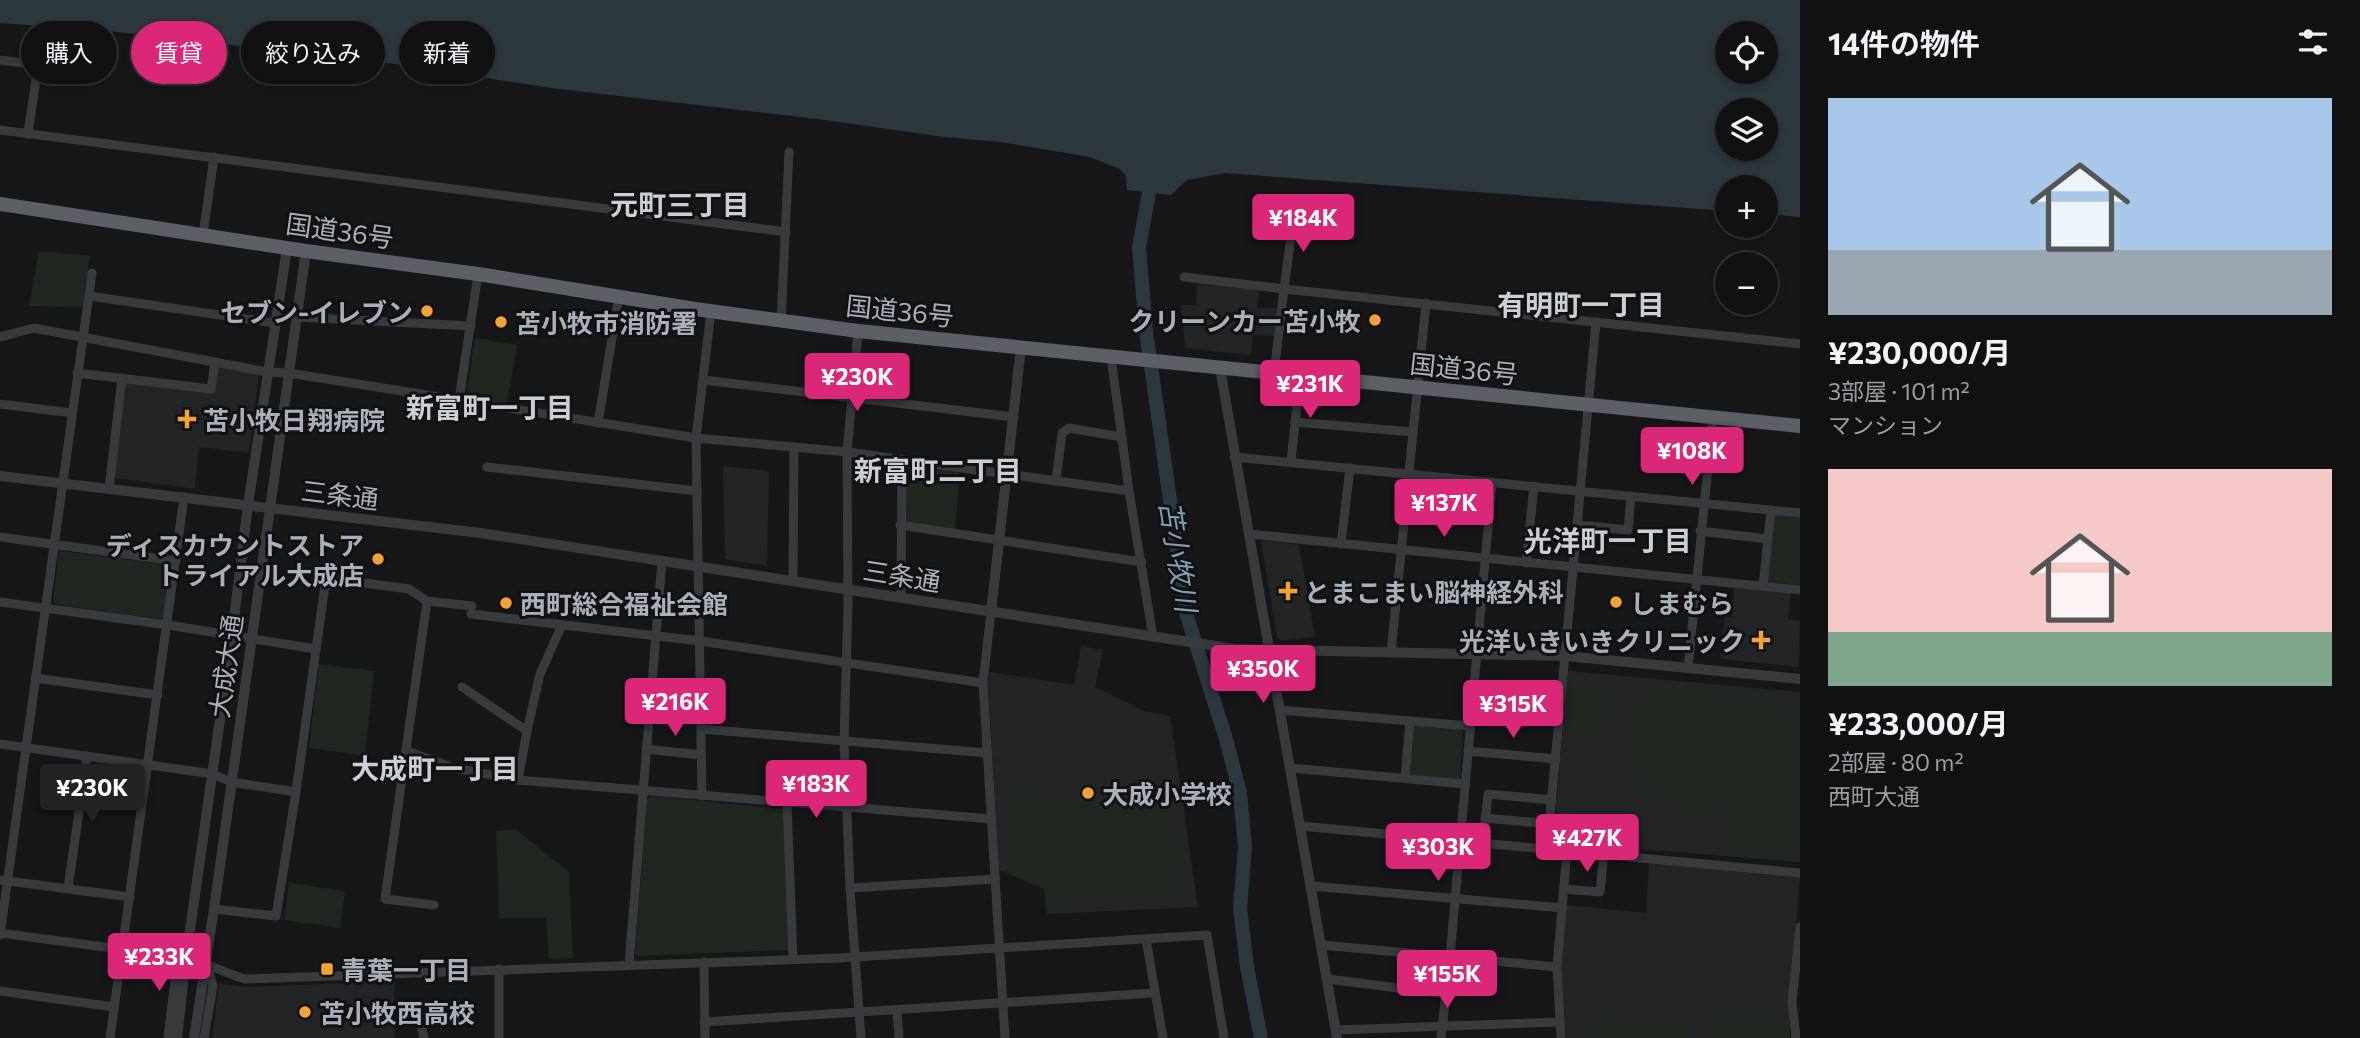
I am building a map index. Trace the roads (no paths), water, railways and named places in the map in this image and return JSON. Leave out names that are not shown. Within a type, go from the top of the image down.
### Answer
[{"type":"highway","name":"国道36号","points":[[0,204],[306,251],[478,274],[781,322],[1800,426]]},
{"type":"street","points":[[0,60],[38,65],[28,134]]},
{"type":"street","points":[[0,130],[786,232]]},
{"type":"street","points":[[781,322],[789,152]]},
{"type":"street","points":[[203,235],[214,157]]},
{"type":"street","points":[[1275,373],[1294,215]]},
{"type":"street","name":"大成大通","points":[[177,1038],[248,505],[287,248]]},
{"type":"street","name":"大成大通","points":[[194,1038],[253,640],[306,251]]},
{"type":"street","points":[[92,273],[26,747],[4,880],[0,934],[186,958],[245,979],[855,957],[1207,935],[1224,1038]]},
{"type":"street","points":[[459,400],[478,274]]},
{"type":"street","points":[[1184,277],[1800,344]]},
{"type":"street","points":[[89,296],[275,323]]},
{"type":"street","points":[[598,422],[619,296]]},
{"type":"street","points":[[1391,653],[1426,303]]},
{"type":"street","points":[[702,796],[696,438],[710,311]]},
{"type":"street","points":[[296,317],[471,326]]},
{"type":"street","points":[[1547,848],[1596,322]]},
{"type":"street","points":[[0,337],[34,328],[267,372],[289,373],[696,438],[847,452],[1129,491]]},
{"type":"street","points":[[858,331],[847,452],[844,741],[845,807],[861,1038]]},
{"type":"street","points":[[1004,1038],[984,683],[1021,347]]},
{"type":"street","points":[[1116,357],[1129,491],[1153,637]]},
{"type":"street","points":[[77,373],[211,388],[215,363]]},
{"type":"street","points":[[1220,368],[1336,1034],[1443,1025],[1560,1022]]},
{"type":"street","points":[[1291,461],[1300,376]]},
{"type":"street","points":[[109,489],[122,378]]},
{"type":"street","points":[[703,380],[1014,417]]},
{"type":"street","points":[[0,404],[72,413]]},
{"type":"street","points":[[1688,667],[1713,417]]},
{"type":"street","points":[[1295,422],[1413,432]]},
{"type":"street","points":[[1056,481],[1062,433],[1065,430],[1069,428],[1122,437]]},
{"type":"street","points":[[793,581],[794,447]]},
{"type":"street","points":[[1234,457],[1800,513]]},
{"type":"street","points":[[901,598],[902,460]]},
{"type":"street","points":[[487,467],[697,491]]},
{"type":"street","points":[[1341,544],[1350,468]]},
{"type":"street","name":"三条通","points":[[0,476],[480,533],[1235,649],[1566,656],[1800,679]]},
{"type":"street","points":[[1441,1038],[1492,482]]},
{"type":"street","points":[[1526,562],[1534,486]]},
{"type":"street","points":[[1578,525],[1628,530],[1631,496]]},
{"type":"street","points":[[110,1038],[184,497]]},
{"type":"street","points":[[1406,507],[1489,516]]},
{"type":"street","points":[[1763,586],[1771,510]]},
{"type":"street","points":[[900,526],[1142,562]]},
{"type":"street","points":[[1700,531],[1768,539]]},
{"type":"street","points":[[1249,534],[1800,590]]},
{"type":"street","points":[[0,537],[176,561]]},
{"type":"street","points":[[629,964],[662,561]]},
{"type":"street","points":[[214,909],[276,916],[326,578],[409,589],[427,601],[562,625],[700,641],[984,683]]},
{"type":"street","points":[[427,601],[385,899],[434,905]]},
{"type":"street","points":[[0,602],[316,649]]},
{"type":"street","points":[[518,780],[540,674],[562,625]]},
{"type":"street","points":[[35,678],[158,695]]},
{"type":"street","points":[[462,687],[527,730]]},
{"type":"street","points":[[1472,706],[1560,713]]},
{"type":"street","points":[[650,710],[701,714]]},
{"type":"street","points":[[1280,710],[1470,726]]},
{"type":"street","points":[[1405,778],[1410,721]]},
{"type":"street","points":[[701,729],[988,753]]},
{"type":"street","points":[[0,744],[213,774],[231,782],[296,792]]},
{"type":"street","points":[[646,749],[701,755]]},
{"type":"street","points":[[407,751],[454,768],[518,780],[992,819]]},
{"type":"street","points":[[1468,751],[1556,759]]},
{"type":"street","points":[[68,888],[87,756]]},
{"type":"street","points":[[1291,768],[1465,784]]},
{"type":"street","points":[[1483,842],[1488,793],[1552,800]]},
{"type":"street","points":[[787,803],[793,959]]},
{"type":"street","points":[[1485,818],[1550,824]]},
{"type":"street","points":[[1301,826],[1800,873]]},
{"type":"street","points":[[1561,1038],[1557,967],[1567,850]]},
{"type":"street","points":[[1564,889],[1600,892],[1604,853]]},
{"type":"street","points":[[850,888],[995,878]]},
{"type":"street","points":[[4,880],[130,897]]},
{"type":"street","points":[[1311,886],[1563,908]]},
{"type":"street","points":[[1796,1038],[1800,927]]},
{"type":"street","points":[[1146,939],[1163,1038]]},
{"type":"street","points":[[1322,945],[1557,967]]},
{"type":"street","points":[[168,1038],[175,981],[186,958]]},
{"type":"street","points":[[704,962],[705,1038]]},
{"type":"street","points":[[204,1038],[213,986],[206,963]]},
{"type":"street","points":[[499,969],[499,1038]]},
{"type":"street","points":[[1327,979],[1446,994]]},
{"type":"street","points":[[0,991],[114,1007]]},
{"type":"street","points":[[704,1022],[1154,993]]},
{"type":"street","points":[[897,1011],[899,1038]]},
{"type":"street","points":[[421,1024],[424,1038]]},
{"type":"waterway","name":"苫小牧川","points":[[1149,193],[1139,247],[1146,331],[1186,613],[1226,739],[1240,793],[1245,847],[1240,908],[1247,967],[1261,1038]]},
{"type":"place","name":"セブン-イレブン","points":[[427,311]]},
{"type":"place","name":"クリーンカー苫小牧","points":[[1375,320]]},
{"type":"place","name":"苫小牧市消防署","points":[[501,322]]},
{"type":"place","name":"苫小牧日翔病院","points":[[187,419]]},
{"type":"place","name":"ディスカウントストア トライアル大成店","points":[[378,559]]},
{"type":"place","name":"とまこまい脳神経外科","points":[[1288,591]]},
{"type":"place","name":"しまむら","points":[[1616,602]]},
{"type":"place","name":"西町総合福祉会館","points":[[506,603]]},
{"type":"place","name":"光洋いきいきクリニック","points":[[1761,640]]},
{"type":"place","name":"大成小学校","points":[[1088,793]]},
{"type":"place","name":"青葉一丁目","points":[[327,969]]},
{"type":"place","name":"苫小牧西高校","points":[[305,1012]]},
{"type":"district","name":"元町三丁目","points":[[680,204]]},
{"type":"district","name":"有明町一丁目","points":[[1581,304]]},
{"type":"district","name":"新富町一丁目","points":[[490,407]]},
{"type":"district","name":"新富町二丁目","points":[[938,470]]},
{"type":"district","name":"光洋町一丁目","points":[[1608,540]]},
{"type":"district","name":"大成町一丁目","points":[[435,768]]}]
